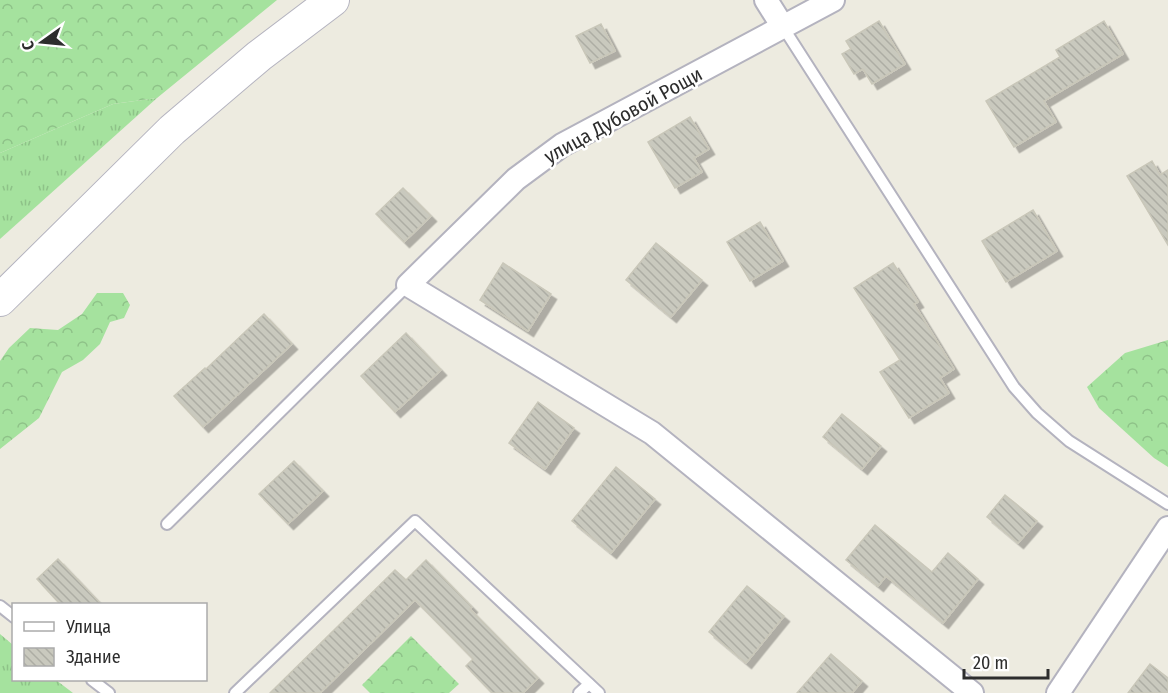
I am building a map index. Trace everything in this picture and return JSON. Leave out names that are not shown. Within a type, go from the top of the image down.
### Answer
[{"type":"street","points":[[0,300],[172,130],[259,56],[333,0]]},
{"type":"street","points":[[766,0],[783,27]]},
{"type":"street","name":"улица Дубовой Рощи","points":[[408,285],[516,179],[562,145],[833,0]]},
{"type":"street","points":[[408,285],[652,434],[972,693]]},
{"type":"street","points":[[1058,693],[1168,528]]},
{"type":"lane","points":[[783,27],[1014,387],[1037,413],[1069,441],[1168,504]]},
{"type":"lane","points":[[167,524],[408,285]]},
{"type":"lane","points":[[235,693],[415,521],[599,693]]},
{"type":"lane","points":[[93,681],[109,693]]},
{"type":"lane","points":[[579,693],[589,684]]},
{"type":"green space","points":[[0,0],[277,0],[157,98],[113,104],[0,153]]},
{"type":"green space","points":[[157,98],[0,239],[0,153],[113,104]]},
{"type":"green space","points":[[97,293],[123,293],[130,305],[124,318],[110,322],[100,344],[83,360],[62,372],[39,418],[0,449],[0,361],[9,348],[30,328],[58,330],[82,314]]},
{"type":"green space","points":[[1168,340],[1168,467],[1154,458],[1099,408],[1087,387],[1125,353]]},
{"type":"green space","points":[[0,634],[12,644],[12,681],[57,681],[73,693],[0,693]]},
{"type":"green space","points":[[411,636],[459,684],[449,693],[370,693],[362,685]]},
{"type":"building","points":[[879,21],[905,64],[872,84],[863,69],[854,74],[842,54],[851,49],[846,41]]},
{"type":"building","points":[[1104,21],[1123,54],[1044,101],[1056,122],[1014,147],[986,101],[1060,57],[1056,50]]},
{"type":"building","points":[[601,24],[615,51],[590,63],[576,36]]},
{"type":"building","points":[[690,117],[709,149],[694,158],[702,172],[675,188],[648,142]]},
{"type":"building","points":[[1152,161],[1160,175],[1168,170],[1168,245],[1127,176]]},
{"type":"building","points":[[403,188],[431,216],[404,242],[376,214]]},
{"type":"building","points":[[1033,210],[1057,251],[1006,282],[982,241]]},
{"type":"building","points":[[760,222],[783,261],[750,281],[727,242]]},
{"type":"building","points":[[656,243],[702,280],[671,317],[626,280]]},
{"type":"building","points":[[503,263],[551,294],[528,331],[480,300]]},
{"type":"building","points":[[893,263],[918,302],[914,304],[954,369],[940,378],[949,393],[909,418],[880,372],[900,360],[854,288]]},
{"type":"building","points":[[264,314],[292,344],[203,427],[174,396]]},
{"type":"building","points":[[406,333],[441,370],[395,412],[361,376]]},
{"type":"building","points":[[538,402],[574,428],[545,469],[509,443]]},
{"type":"building","points":[[842,414],[881,446],[862,469],[823,437]]},
{"type":"building","points":[[294,461],[323,491],[288,524],[259,494]]},
{"type":"building","points":[[616,467],[655,499],[611,553],[572,521]]},
{"type":"building","points":[[1005,495],[1037,521],[1018,543],[987,517]]},
{"type":"building","points":[[875,525],[932,572],[948,553],[978,579],[943,623],[886,576],[878,586],[846,560]]},
{"type":"building","points":[[58,559],[100,603],[59,603],[37,579]]},
{"type":"building","points":[[426,560],[472,607],[470,609],[538,678],[523,693],[492,693],[466,666],[473,659],[415,600],[320,693],[270,693],[395,570],[406,580]]},
{"type":"building","points":[[747,586],[784,616],[746,663],[709,632]]},
{"type":"building","points":[[831,654],[862,681],[852,693],[797,693]]},
{"type":"building","points":[[1150,664],[1168,678],[1168,693],[1128,693]]}]
